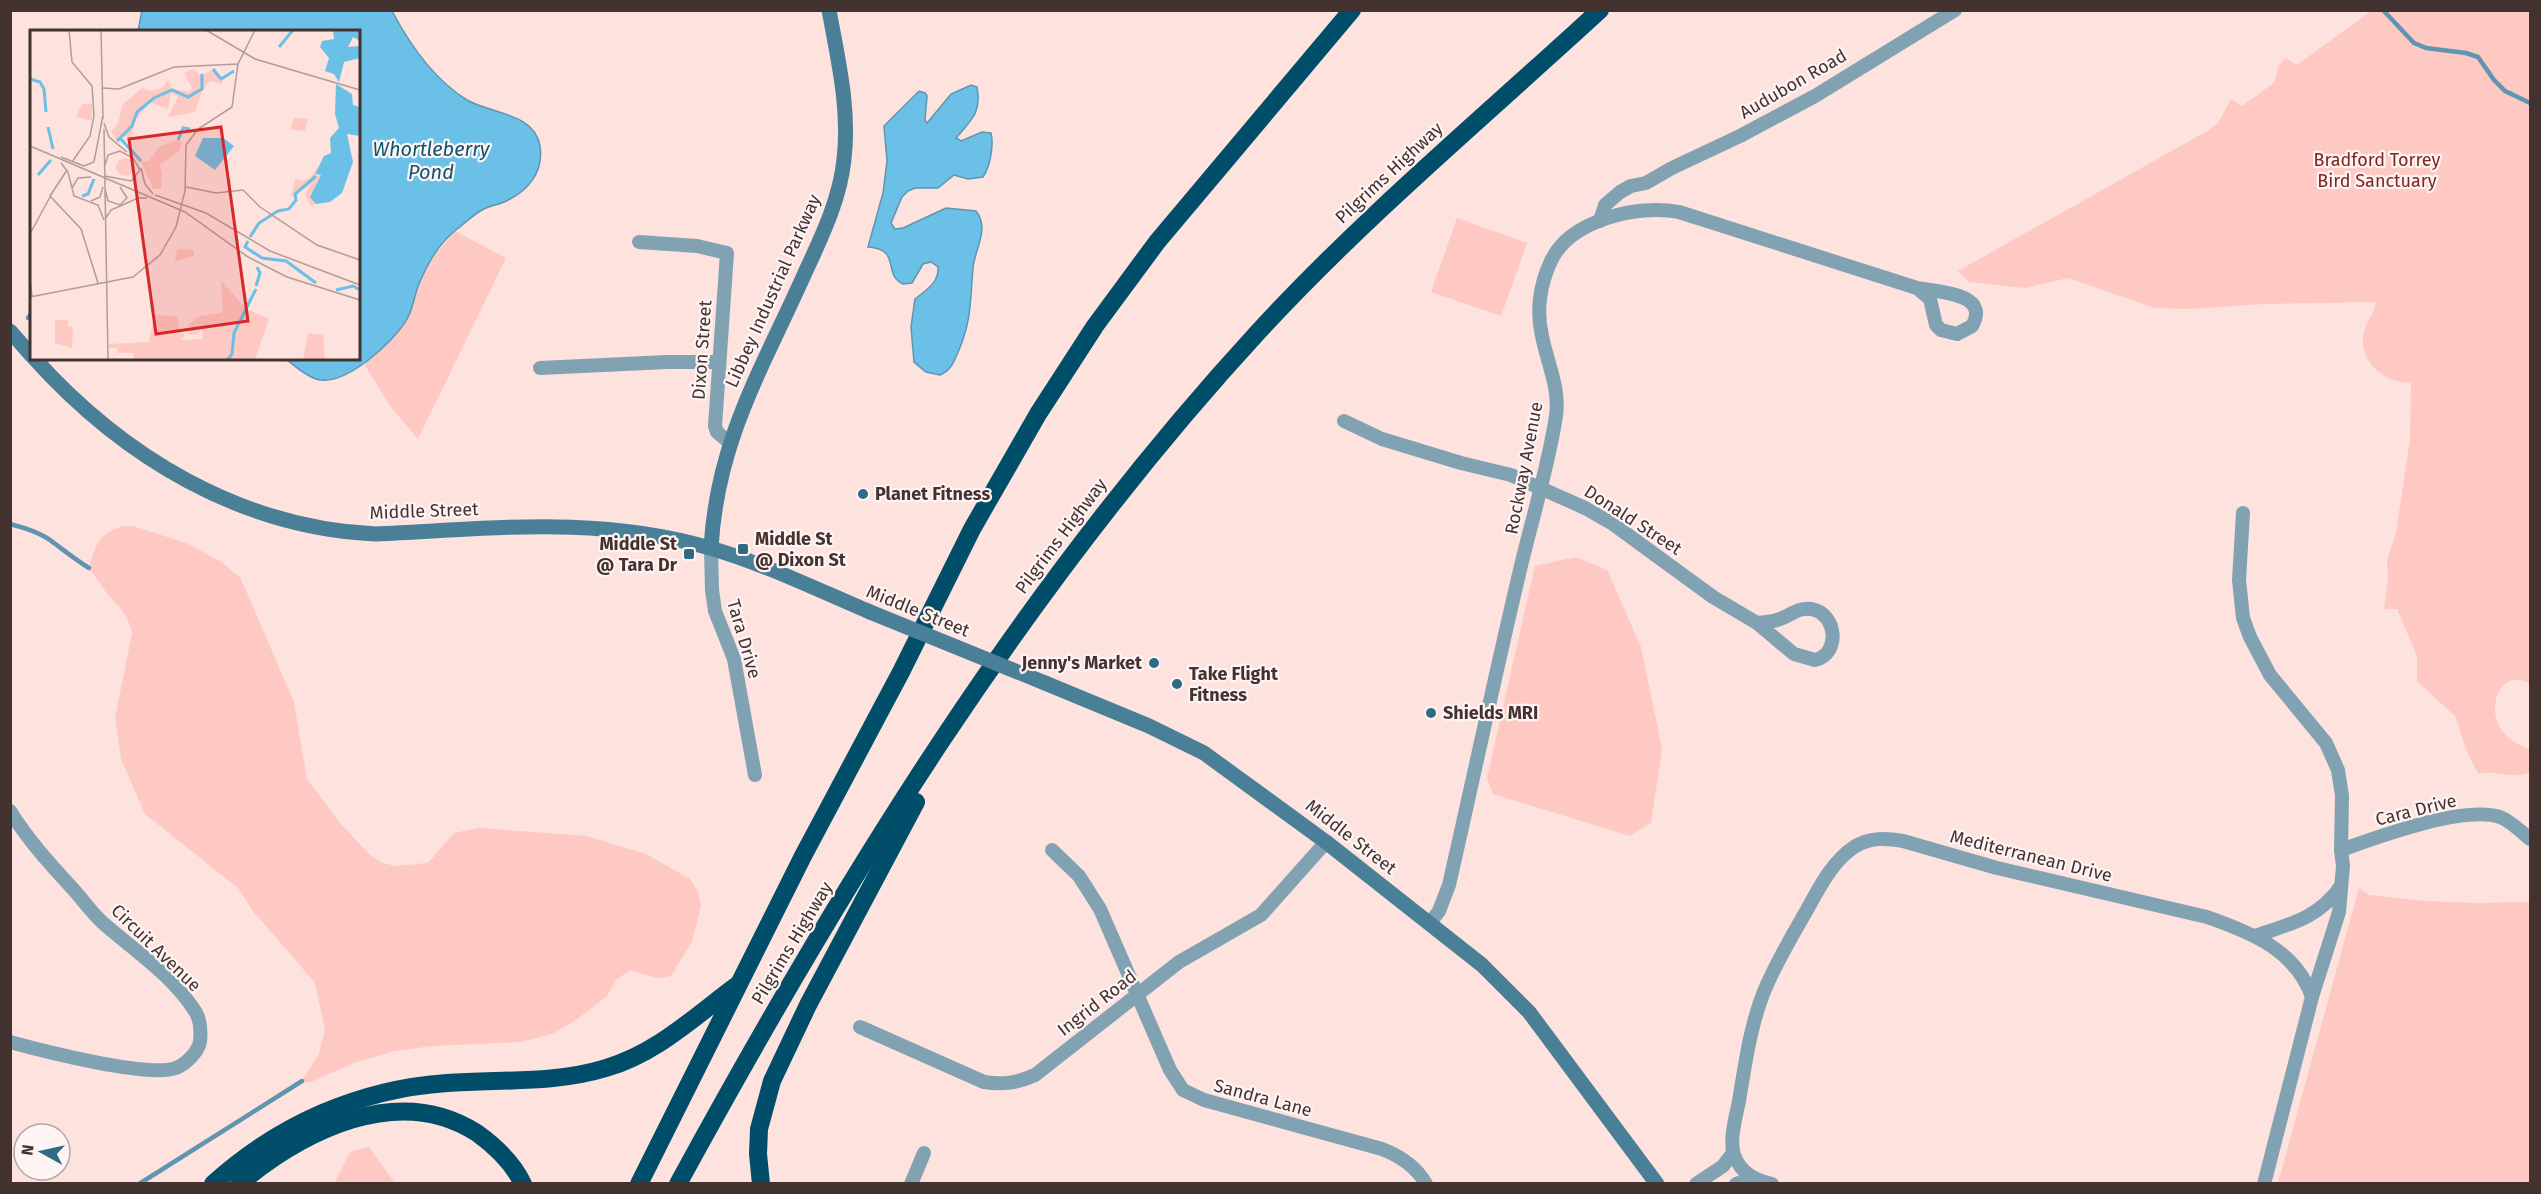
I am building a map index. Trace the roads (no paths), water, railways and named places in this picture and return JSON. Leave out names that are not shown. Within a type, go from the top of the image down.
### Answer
[{"type":"highway","name":"Pilgrims Highway","points":[[639,1184],[984,506],[1052,392],[1095,326],[1173,221],[1352,10]]},
{"type":"highway","name":"Pilgrims Highway","points":[[678,1184],[748,1058],[837,908],[976,691],[1033,607],[1100,517],[1182,418],[1262,328],[1389,200],[1600,10]]},
{"type":"highway","points":[[761,1184],[758,1154],[759,1129],[772,1081],[846,932],[976,691]]},
{"type":"highway","points":[[213,1184],[254,1150],[283,1132],[326,1111],[368,1096],[435,1084],[559,1078],[594,1071],[628,1060],[662,1043],[740,983]]},
{"type":"highway","points":[[238,1184],[276,1156],[320,1132],[358,1117],[401,1111],[433,1114],[464,1126],[501,1154],[523,1184]]},
{"type":"main road","name":"Libbey Industrial Parkway","points":[[711,548],[713,516],[730,443],[753,383],[820,239],[840,184],[846,139],[846,111],[829,10]]},
{"type":"main road","name":"Middle Street","points":[[10,332],[30,354]]},
{"type":"main road","name":"Middle Street","points":[[36,360],[74,400],[124,440],[206,491],[262,514],[324,529],[376,534],[520,526],[592,527],[630,531],[711,548],[1164,732],[1204,753],[1326,842],[1490,972],[1529,1012],[1657,1184]]},
{"type":"street","name":"Audubon Road","points":[[1600,221],[1605,205],[1610,199],[1631,186],[1646,183],[1815,96],[1955,10]]},
{"type":"street","points":[[1646,183],[1647,210]]},
{"type":"street","name":"Rockway Avenue","points":[[1430,923],[1439,911],[1449,885],[1556,413],[1556,398],[1541,333],[1539,308],[1542,287],[1551,261],[1564,242],[1572,235],[1600,221],[1624,213],[1669,210],[1707,219],[1917,288]]},
{"type":"street","name":"Dixon Street","points":[[639,242],[697,246],[727,253],[715,426],[717,432],[730,443]]},
{"type":"street","points":[[540,368],[718,362]]},
{"type":"street","name":"Donald Street","points":[[1344,421],[1382,439],[1461,463],[1511,475],[1541,487],[1600,516],[1713,597],[1757,623],[1801,658],[1821,658],[1831,647],[1833,630],[1830,622],[1817,611],[1800,610],[1779,620],[1757,623]]},
{"type":"street","points":[[2243,513],[2239,580],[2243,618],[2250,637],[2270,675],[2319,732],[2333,757],[2342,796],[2342,886],[2336,926],[2312,997],[2264,1184]]},
{"type":"street","name":"Tara Drive","points":[[711,548],[715,611],[734,659],[755,775]]},
{"type":"street","name":"Circuit Avenue","points":[[10,811],[40,853],[102,922],[160,971],[185,998],[197,1013],[201,1032],[199,1047],[188,1060],[177,1068],[160,1071],[87,1060],[10,1042]]},
{"type":"street","name":"Cara Drive","points":[[2341,850],[2372,839],[2472,814],[2505,820],[2530,839]]},
{"type":"street","name":"Mediterranean Drive","points":[[1733,1153],[1736,1116],[1746,1055],[1762,995],[1774,968],[1823,880],[1839,860],[1854,847],[1866,841],[1887,838],[1903,841],[1997,868],[2207,917],[2255,936],[2272,946],[2296,967],[2307,982],[2312,997]]},
{"type":"street","name":"Ingrid Road","points":[[860,1027],[984,1082],[1014,1083],[1035,1075],[1179,962],[1261,915],[1326,842]]},
{"type":"street","name":"Sandra Lane","points":[[1052,850],[1079,876],[1100,909],[1174,1078],[1190,1095],[1382,1149],[1406,1161],[1426,1184]]},
{"type":"street","points":[[2255,936],[2301,920],[2321,909],[2342,886]]},
{"type":"street","points":[[1696,1184],[1723,1166],[1733,1153],[1741,1168],[1752,1179],[1772,1184]]},
{"type":"street","points":[[911,1184],[924,1154]]},
{"type":"street","points":[[1736,1184],[1752,1179]]},
{"type":"water","name":"Whortleberry Pond","points":[[142,10],[392,11],[424,60],[443,82],[467,100],[511,116],[530,127],[540,146],[539,165],[532,180],[520,193],[479,212],[444,242],[424,272],[407,319],[401,329],[380,350],[354,370],[340,377],[327,380],[316,379],[287,360],[360,360],[360,30],[138,30]]},
{"type":"water","points":[[971,85],[977,87],[977,110],[971,121],[956,138],[961,141],[982,132],[991,133],[992,150],[983,177],[968,179],[954,175],[938,188],[915,188],[908,191],[902,197],[891,223],[895,229],[903,228],[946,208],[976,211],[980,218],[982,232],[974,261],[966,328],[952,365],[940,375],[926,372],[914,362],[911,327],[915,299],[934,282],[938,267],[931,262],[923,264],[912,283],[903,284],[893,275],[885,252],[868,247],[883,193],[887,161],[884,126],[919,91],[927,96],[925,120],[927,123],[951,94]]},
{"type":"waterway","points":[[2383,10],[2414,43],[2426,48],[2466,53],[2478,57],[2505,91],[2530,103]]},
{"type":"waterway","points":[[10,524],[44,536],[89,568]]},
{"type":"waterway","points":[[139,1184],[302,1081]]},
{"type":"place","name":"Planet Fitness","points":[[863,494]]},
{"type":"place","name":"Middle St @ Dixon St","points":[[743,549]]},
{"type":"place","name":"Middle St @ Tara Dr","points":[[689,554]]},
{"type":"place","name":"Jenny's Market","points":[[1154,663]]},
{"type":"place","name":"Take Flight Fitness","points":[[1177,684]]},
{"type":"place","name":"Shields MRI","points":[[1431,713]]},
{"type":"park label","name":"Bradford Torrey Bird Sanctuary","points":[[2377,170]]}]
